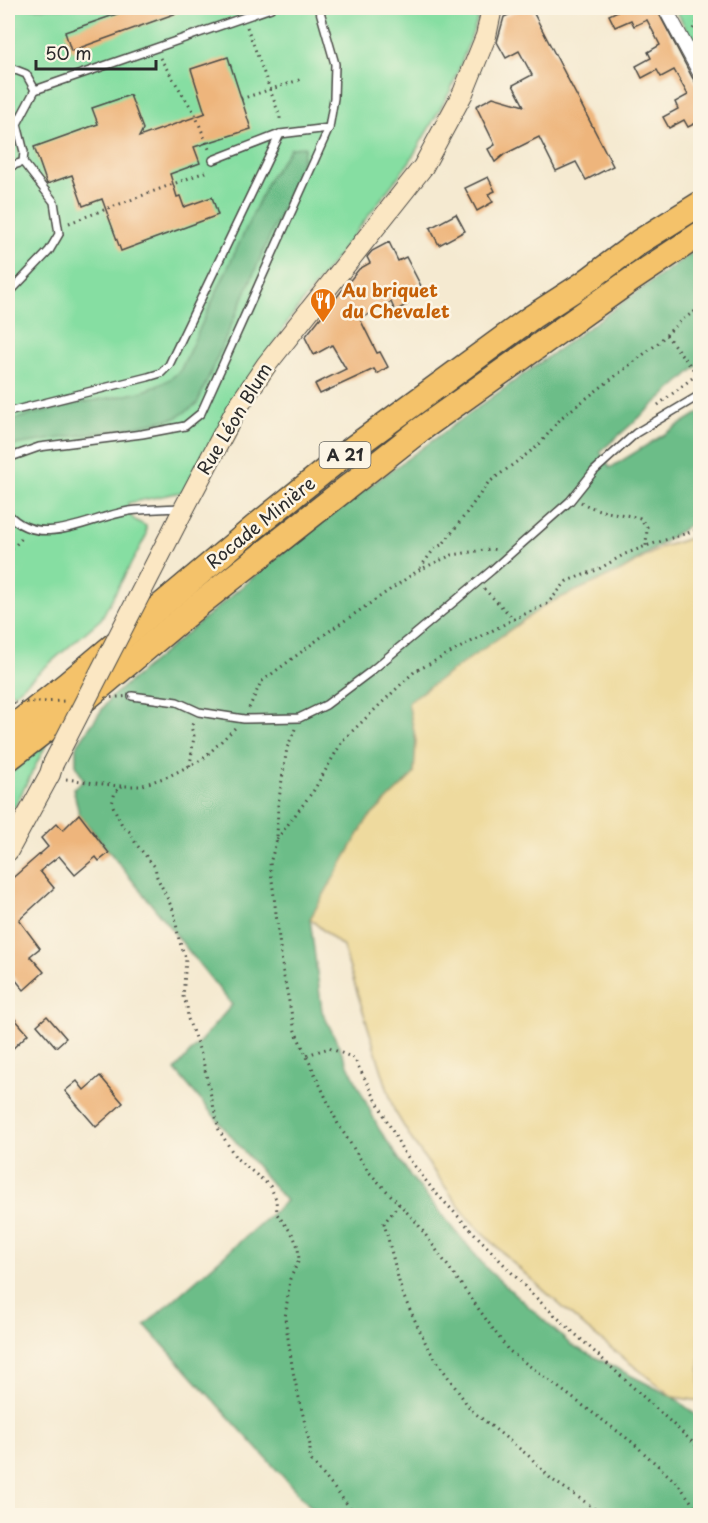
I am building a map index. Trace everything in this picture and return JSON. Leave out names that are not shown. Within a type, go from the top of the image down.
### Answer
[{"type":"highway","name":"Rocade Minière","points":[[8,731],[353,448],[532,317],[583,284],[639,242],[700,204]]},
{"type":"highway","name":"Rocade Minière","points":[[8,759],[420,430],[631,280],[700,234]]},
{"type":"street","name":"Rue Léon Blum","points":[[8,851],[237,408],[308,309],[423,167],[463,93],[486,36],[492,8]]},
{"type":"street","points":[[665,8],[700,73]]},
{"type":"lane","points":[[8,294],[49,251],[59,234],[54,202],[23,162],[24,152],[16,124],[35,90],[271,8]]},
{"type":"lane","points":[[8,458],[39,447],[185,426],[201,413],[329,128],[334,98],[334,64],[319,8]]},
{"type":"lane","points":[[8,67],[26,74],[35,90]]},
{"type":"lane","points":[[213,160],[280,134],[329,128]]},
{"type":"lane","points":[[8,412],[148,377],[161,373],[169,365],[280,134]]},
{"type":"lane","points":[[8,167],[23,162]]},
{"type":"lane","points":[[132,696],[177,702],[199,712],[244,719],[299,718],[326,705],[370,672],[512,552],[573,496],[594,471],[636,433],[700,395]]},
{"type":"lane","points":[[8,514],[15,522],[30,529],[52,531],[128,511],[182,513]]},
{"type":"path","points":[[243,17],[279,117],[280,134]]},
{"type":"path","points":[[59,226],[205,172],[213,160],[195,114],[155,48]]},
{"type":"path","points":[[241,99],[302,79]]},
{"type":"path","points":[[419,570],[434,549],[442,544],[465,515],[488,483],[538,446],[562,417],[657,344],[680,321],[700,308]]},
{"type":"path","points":[[666,335],[699,373],[667,397]]},
{"type":"path","points":[[573,496],[590,507],[640,518],[646,527],[646,546]]},
{"type":"path","points":[[8,553],[30,529]]},
{"type":"path","points":[[277,839],[314,790],[343,740],[414,672],[514,619],[548,604],[567,581],[597,570],[625,554],[700,529]]},
{"type":"path","points":[[51,769],[61,778],[122,786],[140,786],[169,776],[203,759],[244,719],[261,682],[328,632],[419,570],[452,555],[489,549],[512,552]]},
{"type":"path","points":[[478,581],[487,594],[500,603],[514,619]]},
{"type":"path","points":[[190,766],[194,736],[191,727],[195,718],[193,708]]},
{"type":"path","points":[[299,718],[287,748],[278,805],[277,839],[270,863],[283,972],[295,1031],[338,1124],[368,1171],[417,1223],[508,1350],[632,1442],[679,1485],[700,1514]]},
{"type":"path","points":[[122,786],[115,792],[112,804],[123,827],[130,832],[136,844],[155,867],[157,877],[174,912],[179,940],[186,959],[183,998],[202,1057],[219,1130],[236,1158],[270,1186],[276,1199],[277,1214],[293,1235],[298,1247],[299,1260],[290,1279],[285,1318],[293,1372],[310,1445],[310,1459],[357,1515]]},
{"type":"path","points":[[306,1056],[329,1048],[354,1058],[403,1151],[433,1190],[534,1296],[700,1449]]},
{"type":"path","points":[[399,1204],[384,1223],[402,1293],[428,1348],[471,1410],[530,1457],[551,1479],[602,1515]]},
{"type":"green space","points":[[8,8],[482,8],[451,90],[410,161],[288,321],[186,491],[128,503],[132,517],[146,526],[146,536],[101,619],[15,693],[8,695]]},
{"type":"green space","points":[[675,8],[700,8],[700,55]]},
{"type":"green space","points":[[305,147],[300,167],[197,404],[176,418],[122,429],[8,446],[8,421],[75,404],[144,391],[169,380],[180,371],[269,179],[291,148]]},
{"type":"green space","points":[[700,248],[700,364],[600,452],[610,468],[700,412],[700,521],[692,523],[621,571],[547,604],[408,702],[416,741],[414,774],[367,820],[310,919],[322,1011],[379,1129],[411,1177],[487,1269],[571,1345],[673,1397],[700,1418],[700,1515],[318,1515],[145,1325],[286,1201],[175,1070],[232,1005],[79,814],[73,788],[84,781],[76,765],[76,747],[110,698],[278,556],[349,501]]},
{"type":"green space","points":[[47,743],[8,820],[8,775]]},
{"type":"sand","points":[[700,535],[700,1401],[673,1397],[587,1329],[512,1262],[467,1217],[415,1145],[394,1110],[343,947],[310,919],[367,820],[414,774],[416,741],[408,702],[547,604],[621,571],[662,547]]},
{"type":"building","points":[[134,8],[188,9],[71,51],[65,32]]},
{"type":"building","points":[[523,8],[531,8],[613,166],[586,180],[576,162],[556,171],[539,137],[505,154],[495,162],[488,149],[495,145],[476,106],[493,97],[524,106],[513,85],[532,75],[519,51],[506,58],[497,42],[504,17]]},
{"type":"building","points":[[624,8],[656,8],[700,89],[700,121],[688,127],[684,120],[669,128],[663,117],[678,109],[675,102],[688,95],[674,70],[661,77],[657,70],[642,78],[636,66],[651,58],[648,52],[660,45],[647,20],[634,26],[631,20],[615,27],[609,15]]},
{"type":"building","points":[[228,57],[251,129],[194,147],[200,163],[170,174],[177,197],[180,196],[184,207],[212,197],[218,215],[121,251],[102,199],[83,206],[72,175],[47,184],[34,147],[98,124],[92,108],[130,95],[143,129],[139,137],[206,113],[191,69]]},
{"type":"building","points":[[488,177],[495,191],[488,194],[493,202],[477,211],[465,188]]},
{"type":"building","points":[[456,214],[465,231],[439,245],[430,228]]},
{"type":"building","points":[[389,242],[398,261],[406,257],[421,286],[404,295],[408,304],[395,311],[391,302],[360,319],[377,353],[380,352],[388,367],[377,374],[374,369],[320,394],[315,384],[346,369],[332,345],[314,355],[305,337],[359,269],[370,263],[367,257],[372,251]]},
{"type":"building","points":[[79,814],[109,853],[99,861],[96,857],[75,875],[59,856],[40,871],[54,888],[19,920],[40,948],[30,956],[44,972],[24,990],[8,971],[8,882],[48,847],[41,838],[57,823],[63,830]]},
{"type":"building","points":[[8,1011],[28,1034],[8,1053]]},
{"type":"building","points":[[47,1016],[66,1038],[56,1047],[37,1025]]},
{"type":"building","points":[[100,1076],[123,1103],[96,1127],[65,1091],[77,1081],[84,1090]]},
{"type":"place","name":"Au briquet du Chevalet","points":[[323,324]]}]
